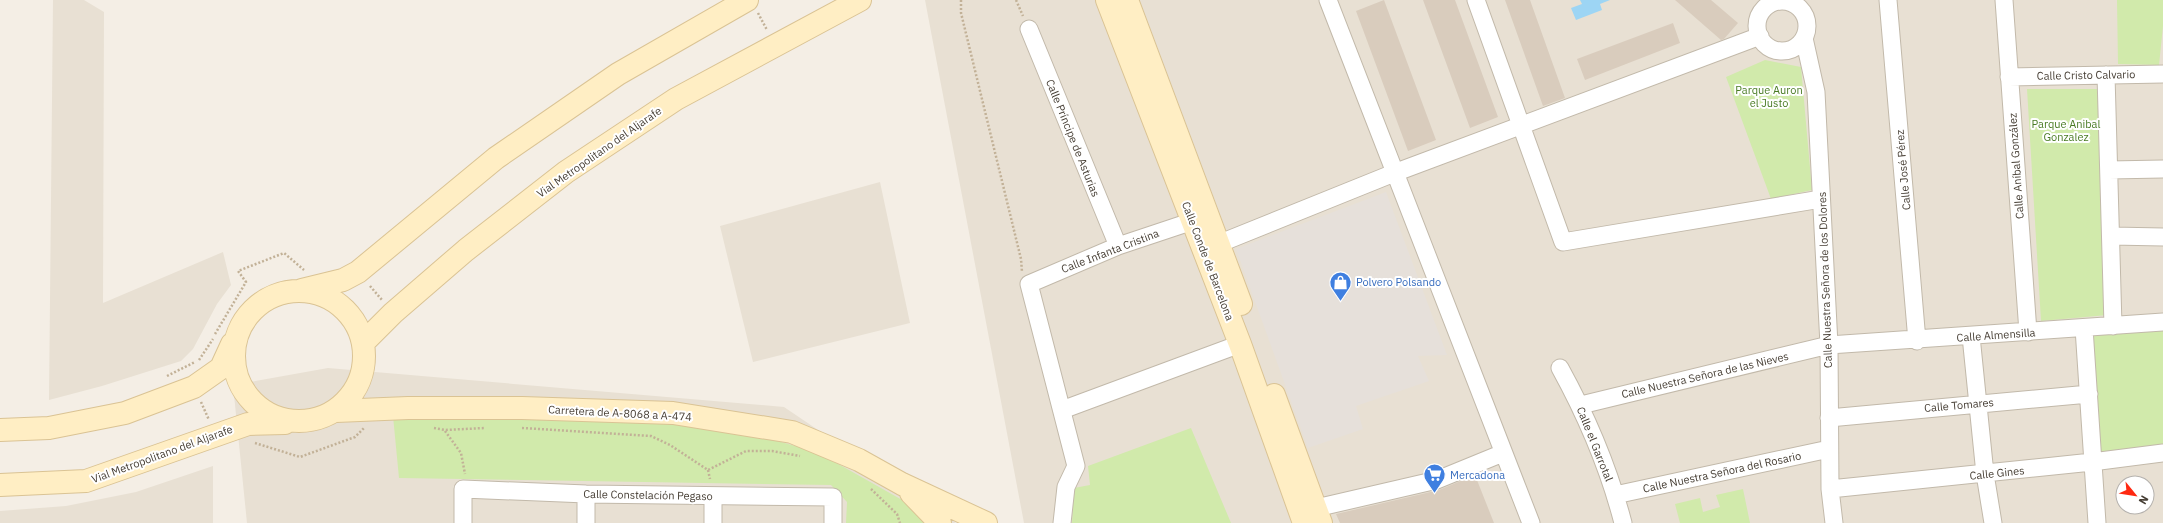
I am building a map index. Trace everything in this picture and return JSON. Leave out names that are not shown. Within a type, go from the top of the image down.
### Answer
[{"type":"main road","name":"Vial Metropolitano del Aljarafe","points":[[0,430],[49,428],[125,414],[194,387],[221,368],[238,332],[256,306],[279,293],[302,290],[343,280],[358,272],[496,158],[618,74],[747,0]]},
{"type":"main road","name":"Vial Metropolitano del Aljarafe","points":[[364,342],[393,313],[466,250],[566,172],[676,99],[860,0]]},
{"type":"main road","name":"Calle Conde de Barcelona","points":[[1107,0],[1240,344],[1314,518]]},
{"type":"main road","name":"Calle Conde de Barcelona","points":[[1128,0],[1218,244],[1314,518]]},
{"type":"main road","name":"Vial Metropolitano del Aljarafe","points":[[0,485],[86,481],[248,424],[300,422],[322,418],[336,411],[358,387],[365,365],[364,342],[358,326],[339,304],[319,293],[302,290]]},
{"type":"main road","name":"Vial Metropolitano del Aljarafe","points":[[238,332],[233,355],[234,369],[242,390],[250,401],[269,415],[300,422]]},
{"type":"main road","points":[[358,387],[397,410]]},
{"type":"main road","name":"Carretera de A-8068 a A-474","points":[[336,411],[397,410],[408,408],[522,408],[673,413],[792,432],[859,460],[902,484],[986,523]]},
{"type":"main road","name":"Carretera de A-8068 a A-474","points":[[902,484],[940,523]]},
{"type":"main road","points":[[979,523],[986,523]]},
{"type":"street","points":[[1476,0],[1563,242],[1821,199]]},
{"type":"street","points":[[1790,3],[1808,0]]},
{"type":"street","name":"Calle José Pérez","points":[[1888,0],[1918,341]]},
{"type":"street","name":"Calle Aníbal González","points":[[2004,0],[2028,332]]},
{"type":"street","points":[[1780,1],[1790,3],[1802,10],[1806,17],[1807,25],[1804,38],[1797,46],[1782,51],[1766,45],[1760,36],[1758,23],[1760,4],[1780,1]]},
{"type":"street","points":[[1334,2],[1394,173],[1531,523]]},
{"type":"street","name":"Calle Príncipe de Asturias","points":[[1028,29],[1118,246]]},
{"type":"street","points":[[1218,244],[1394,173],[1760,36]]},
{"type":"street","name":"Calle Nuestra Señora de los Dolores","points":[[1804,38],[1816,92],[1829,345],[1830,489],[1834,523]]},
{"type":"street","name":"Calle Cristo Calvario","points":[[2009,77],[2163,74]]},
{"type":"street","points":[[2106,75],[2112,236],[2113,326]]},
{"type":"street","points":[[2109,170],[2163,169]]},
{"type":"street","name":"Calle Infanta Cristina","points":[[1025,279],[1192,221]]},
{"type":"street","points":[[2112,236],[2163,237]]},
{"type":"street","points":[[1025,279],[1062,410],[1076,466],[1066,487],[1062,523]]},
{"type":"street","points":[[2163,322],[2163,328]]},
{"type":"street","name":"Calle Almensilla","points":[[1829,345],[1918,341],[2163,322]]},
{"type":"street","points":[[2084,328],[2097,523]]},
{"type":"street","points":[[1971,336],[1985,474],[1993,523]]},
{"type":"street","points":[[1062,410],[1240,344]]},
{"type":"street","name":"Calle Nuestra Señora de las Nieves","points":[[1580,405],[1829,345]]},
{"type":"street","name":"Calle el Garrotal","points":[[1560,368],[1580,405],[1615,495],[1623,523]]},
{"type":"street","name":"Calle Tomares","points":[[1829,418],[1978,403],[2089,394]]},
{"type":"street","name":"Calle Nuestra Señora del Rosario","points":[[1615,495],[1829,449]]},
{"type":"street","points":[[1314,518],[1437,480],[1503,453]]},
{"type":"street","name":"Calle Gines","points":[[1830,489],[1985,474],[2163,453]]},
{"type":"street","points":[[463,489],[463,523]]},
{"type":"street","name":"Calle Constelación Pegaso","points":[[463,489],[586,494],[833,497],[833,523]]},
{"type":"street","points":[[586,494],[586,523]]},
{"type":"street","points":[[713,496],[713,523]]},
{"type":"path","points":[[961,0],[961,13],[1025,279]]},
{"type":"path","points":[[166,376],[198,361],[246,282],[238,271],[284,253],[303,270],[310,270]]},
{"type":"path","points":[[358,272],[393,313]]},
{"type":"path","points":[[430,427],[444,430],[488,428]]},
{"type":"path","points":[[518,428],[651,436],[670,445],[708,470],[746,451],[772,451],[807,459]]},
{"type":"path","points":[[444,430],[461,453],[465,470],[463,489]]},
{"type":"path","points":[[868,486],[897,514],[900,523]]},
{"type":"shaded area","points":[[53,0],[84,0],[104,12],[103,303],[223,252],[231,285],[217,304],[193,349],[181,361],[102,386],[49,400]]},
{"type":"shaded area","points":[[925,0],[2163,0],[2163,523],[1024,523]]},
{"type":"shaded area","points":[[880,182],[910,323],[753,362],[720,226]]},
{"type":"shaded area","name":"Polvero Polsando","points":[[1386,192],[1447,355],[1418,356],[1429,381],[1356,406],[1363,429],[1308,448],[1236,249]]},
{"type":"shaded area","points":[[328,368],[784,407],[956,523],[247,523],[233,385]]},
{"type":"shaded area","points":[[213,466],[213,523],[0,523],[0,511],[66,506],[136,492]]},
{"type":"green space","points":[[2117,0],[2163,0],[2163,26],[2159,65],[2118,64]]},
{"type":"green space","name":"Parque Auron el Justo","points":[[1765,60],[1801,67],[1812,190],[1771,199],[1726,77]]},
{"type":"green space","name":"Parque Anibal Gonzalez","points":[[2027,89],[2100,89],[2108,315],[2041,321]]},
{"type":"green space","points":[[2084,328],[2163,328],[2163,453],[2092,462]]},
{"type":"green space","points":[[393,416],[617,417],[727,427],[817,452],[943,523],[846,523],[847,502],[831,485],[399,478]]},
{"type":"green space","points":[[1191,428],[1231,523],[1072,523],[1074,488],[1090,485],[1088,466]]},
{"type":"green space","points":[[1743,489],[1750,523],[1680,523],[1675,504],[1700,498],[1703,512],[1720,507],[1716,495]]},
{"type":"water","points":[[1580,0],[1610,0],[1600,4],[1602,10],[1576,20],[1571,8],[1582,4]]},
{"type":"building","points":[[1384,0],[1436,140],[1408,151],[1356,11]]},
{"type":"building","points":[[1423,0],[1455,0],[1498,117],[1470,128]]},
{"type":"building","points":[[1505,0],[1530,0],[1565,98],[1543,106]]},
{"type":"building","points":[[1675,0],[1711,0],[1738,23],[1724,39],[1721,40]]},
{"type":"building","points":[[1673,23],[1680,43],[1585,80],[1577,59]]},
{"type":"building","name":"Mercadona","points":[[1475,475],[1494,523],[1340,523],[1336,514],[1439,490]]},
{"type":"place","name":"Polvero Polsando","points":[[1341,302]]},
{"type":"place","name":"Mercadona","points":[[1435,494]]}]
